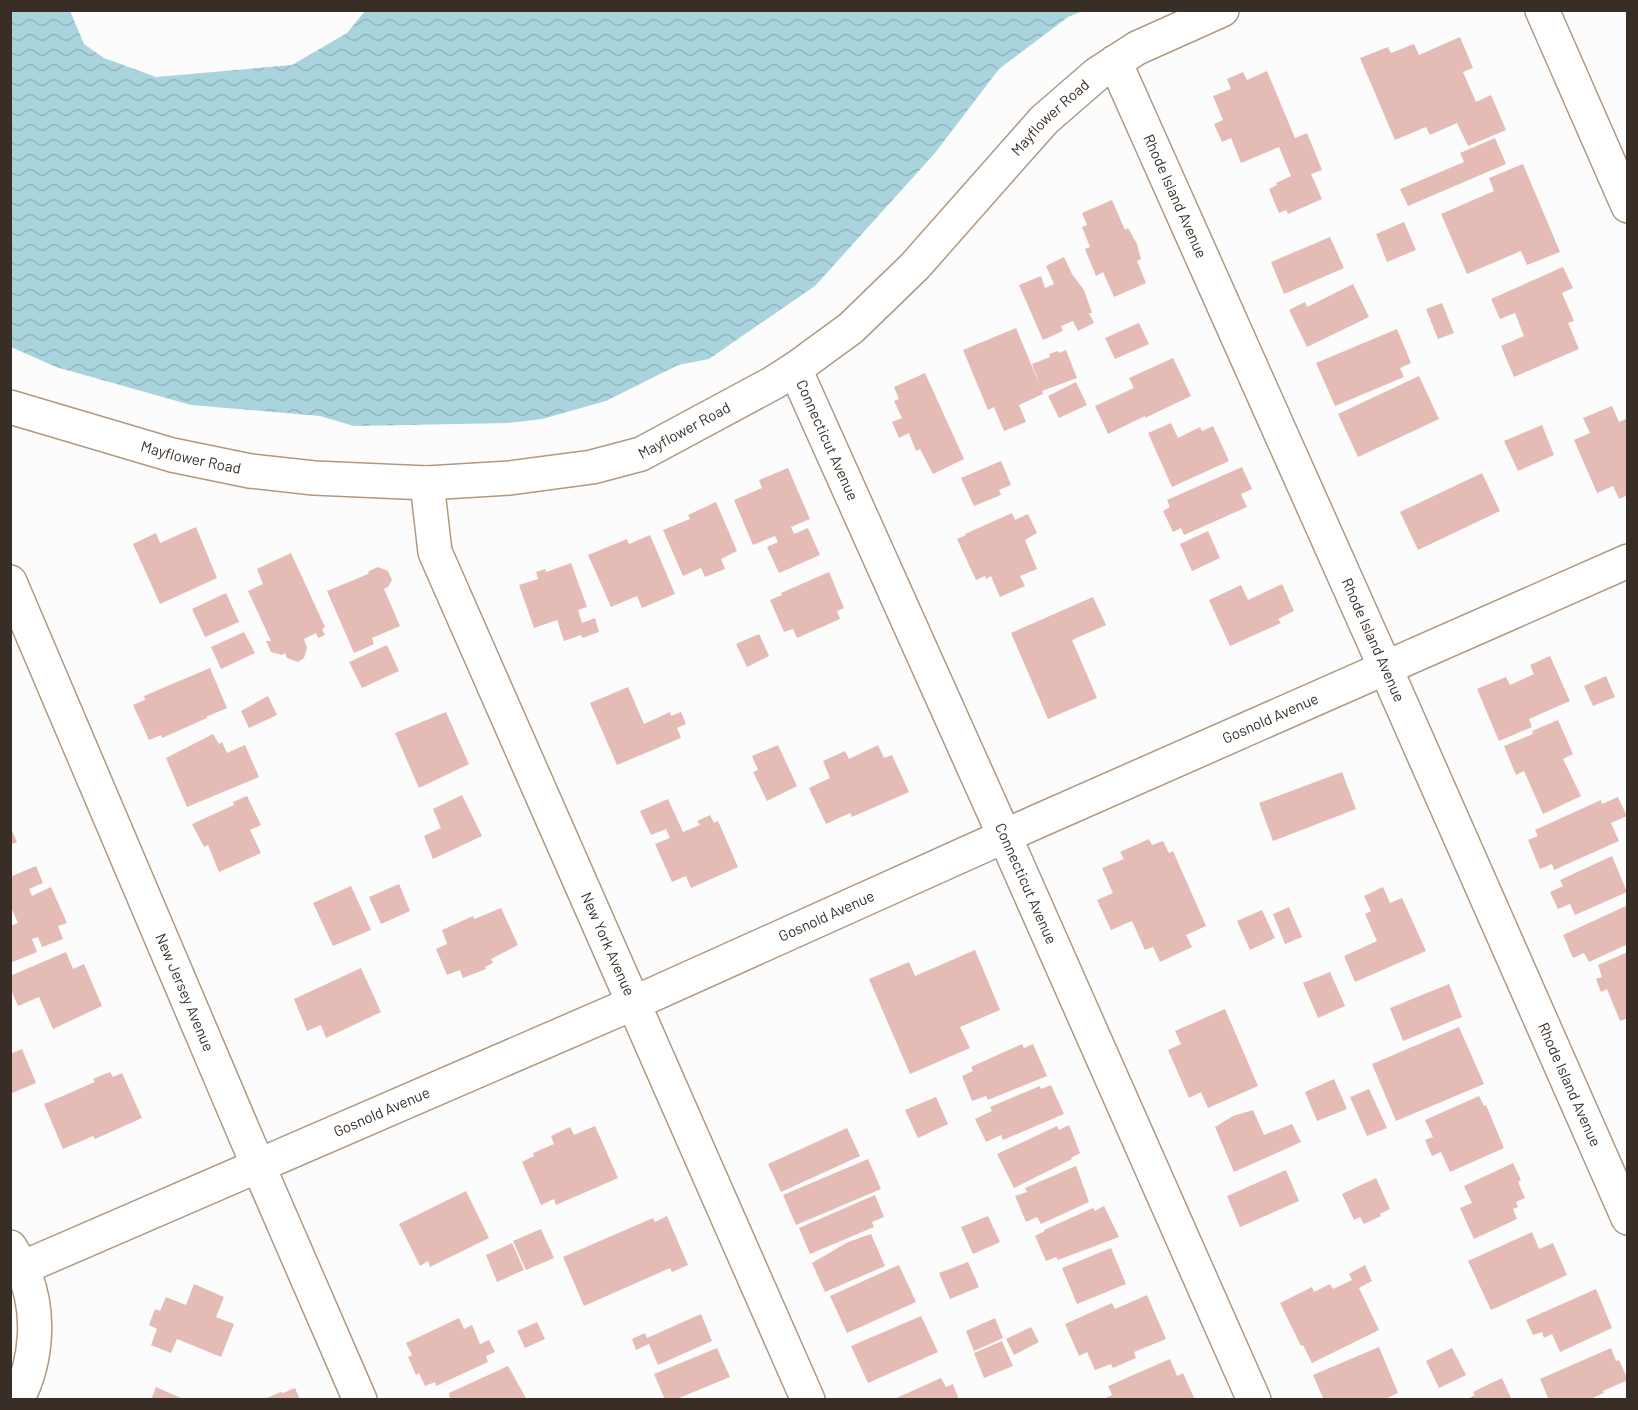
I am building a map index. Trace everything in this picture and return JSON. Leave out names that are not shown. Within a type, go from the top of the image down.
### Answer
[{"type":"street","name":"Mayflower Road","points":[[10,407],[172,455],[250,471],[315,478],[427,483],[510,478],[592,467],[641,454],[763,389],[851,328],[915,266],[1044,120],[1097,74],[1137,48],[1222,10]]},
{"type":"street","points":[[1542,10],[1628,207]]},
{"type":"street","name":"Rhode Island Avenue","points":[[1115,62],[1628,1218]]},
{"type":"street","name":"Connecticut Avenue","points":[[795,369],[1005,836],[1254,1400]]},
{"type":"street","name":"New York Avenue","points":[[427,483],[435,552],[808,1400]]},
{"type":"street","name":"Gosnold Avenue","points":[[16,1258],[258,1165],[634,1003],[1385,667],[1628,561]]},
{"type":"street","name":"New Jersey Avenue","points":[[10,582],[360,1400]]},
{"type":"street","points":[[16,1258],[32,1298],[35,1327],[32,1358],[24,1387],[17,1400]]},
{"type":"water","points":[[11,10],[70,11],[84,44],[104,58],[156,77],[292,65],[347,33],[365,11],[1083,11],[1068,17],[999,69],[935,153],[815,286],[709,359],[678,365],[606,401],[542,419],[509,423],[354,426],[320,416],[191,405],[56,367],[11,347]]},
{"type":"building","points":[[1460,37],[1473,68],[1463,72],[1476,102],[1491,95],[1506,130],[1468,146],[1457,123],[1430,135],[1426,127],[1395,140],[1360,58],[1388,47],[1391,53],[1414,44],[1419,55]]},
{"type":"building","points":[[1267,71],[1295,138],[1307,133],[1322,170],[1311,174],[1322,199],[1288,214],[1286,210],[1279,213],[1269,189],[1291,176],[1279,147],[1241,163],[1231,138],[1222,142],[1214,124],[1223,120],[1213,96],[1231,89],[1227,79],[1243,72],[1247,80]]},
{"type":"building","points":[[1495,138],[1506,164],[1408,206],[1400,189],[1464,162],[1460,153]]},
{"type":"building","points":[[1523,164],[1560,252],[1527,265],[1521,251],[1467,274],[1441,214],[1494,191],[1489,178]]},
{"type":"building","points":[[1112,200],[1125,230],[1128,228],[1137,244],[1141,259],[1137,261],[1146,283],[1114,297],[1103,272],[1096,276],[1085,249],[1090,247],[1082,227],[1087,225],[1082,213]]},
{"type":"building","points":[[1404,222],[1416,250],[1387,262],[1376,234]]},
{"type":"building","points":[[1330,237],[1344,268],[1284,294],[1271,262]]},
{"type":"building","points":[[1064,257],[1072,274],[1084,290],[1092,313],[1089,313],[1094,323],[1078,331],[1073,321],[1061,326],[1063,331],[1043,340],[1019,285],[1041,276],[1045,288],[1054,284],[1046,266]]},
{"type":"building","points":[[1563,267],[1573,288],[1562,293],[1574,321],[1568,323],[1579,349],[1514,377],[1501,346],[1524,336],[1515,313],[1500,319],[1491,299]]},
{"type":"building","points":[[1353,284],[1369,317],[1307,347],[1289,310],[1305,302],[1307,307]]},
{"type":"building","points":[[1442,303],[1454,333],[1438,339],[1426,309]]},
{"type":"building","points":[[1139,323],[1149,344],[1115,359],[1105,338]]},
{"type":"building","points":[[1016,328],[1041,388],[1032,364],[1058,351],[1059,353],[1066,350],[1077,378],[1042,391],[1043,394],[1019,405],[1026,422],[1004,431],[994,407],[988,410],[963,350]]},
{"type":"building","points":[[1397,329],[1411,363],[1400,368],[1404,377],[1335,406],[1316,363]]},
{"type":"building","points":[[1173,358],[1191,396],[1108,434],[1095,406],[1134,388],[1129,378]]},
{"type":"building","points":[[925,373],[964,459],[933,474],[920,449],[916,451],[909,433],[899,438],[892,422],[902,418],[894,401],[899,399],[894,387]]},
{"type":"building","points":[[1419,376],[1439,419],[1358,457],[1338,414]]},
{"type":"building","points":[[1076,382],[1087,405],[1059,418],[1048,396]]},
{"type":"building","points":[[1612,406],[1619,422],[1628,418],[1628,495],[1619,499],[1613,486],[1597,493],[1574,440],[1590,433],[1583,418]]},
{"type":"building","points":[[1171,423],[1178,438],[1200,427],[1202,431],[1213,426],[1229,461],[1172,487],[1148,433]]},
{"type":"building","points":[[1542,425],[1554,455],[1518,471],[1504,441]]},
{"type":"building","points":[[1001,461],[1011,485],[999,490],[1001,495],[974,506],[961,478]]},
{"type":"building","points":[[1242,467],[1252,489],[1241,494],[1247,507],[1184,535],[1181,528],[1173,532],[1163,511],[1170,507],[1167,500]]},
{"type":"building","points":[[788,468],[810,519],[791,527],[794,534],[808,528],[820,555],[779,573],[767,547],[778,542],[775,536],[753,545],[734,500],[762,488],[759,480]]},
{"type":"building","points":[[1482,473],[1500,511],[1418,550],[1400,512]]},
{"type":"building","points":[[716,502],[737,551],[721,559],[725,569],[705,577],[701,568],[683,576],[663,530],[690,519],[688,515]]},
{"type":"building","points":[[1012,513],[1015,520],[1028,514],[1037,533],[1025,540],[1037,569],[1020,576],[1025,586],[1000,597],[991,576],[976,580],[957,539]]},
{"type":"building","points":[[196,527],[217,578],[160,604],[133,544],[156,533],[160,543]]},
{"type":"building","points":[[1208,531],[1220,558],[1192,571],[1180,544]]},
{"type":"building","points":[[650,535],[675,594],[642,608],[637,596],[611,607],[588,555],[627,539],[629,544]]},
{"type":"building","points":[[291,553],[325,627],[322,629],[325,635],[318,638],[316,633],[304,639],[307,648],[304,658],[298,662],[287,658],[285,653],[282,655],[271,652],[266,641],[271,641],[248,591],[263,584],[257,569]]},
{"type":"building","points":[[571,563],[587,607],[578,610],[582,623],[595,618],[599,632],[564,641],[557,620],[534,628],[519,585],[538,579],[536,572],[545,569],[546,572]]},
{"type":"building","points":[[378,567],[388,571],[392,580],[384,589],[400,626],[372,638],[374,644],[354,653],[327,591],[368,574],[369,571]]},
{"type":"building","points":[[829,572],[844,608],[837,611],[840,619],[797,638],[793,629],[784,632],[770,600]]},
{"type":"building","points":[[1282,584],[1294,611],[1278,619],[1281,623],[1230,646],[1209,600],[1241,585],[1248,600]]},
{"type":"building","points":[[226,593],[239,622],[205,637],[192,609]]},
{"type":"building","points":[[1093,597],[1106,625],[1072,640],[1097,698],[1048,719],[1011,633]]},
{"type":"building","points":[[244,632],[255,653],[221,669],[211,647]]},
{"type":"building","points":[[759,634],[769,656],[747,667],[736,644]]},
{"type":"building","points":[[387,645],[399,671],[362,688],[349,662]]},
{"type":"building","points":[[1550,656],[1570,701],[1529,719],[1532,727],[1499,741],[1477,689],[1506,677],[1510,685],[1534,674],[1530,665]]},
{"type":"building","points":[[210,668],[227,708],[162,738],[161,735],[149,740],[133,705],[145,700],[144,696]]},
{"type":"building","points":[[1606,676],[1615,697],[1593,706],[1584,686]]},
{"type":"building","points":[[628,687],[644,724],[670,712],[671,716],[681,712],[686,724],[677,728],[681,738],[617,765],[590,703]]},
{"type":"building","points":[[268,696],[277,715],[249,728],[241,711]]},
{"type":"building","points":[[446,712],[469,764],[419,788],[395,733]]},
{"type":"building","points":[[1558,720],[1573,754],[1563,759],[1581,796],[1543,814],[1524,771],[1516,775],[1504,746]]},
{"type":"building","points":[[213,734],[219,744],[222,742],[227,753],[245,745],[259,777],[187,807],[166,758]]},
{"type":"building","points":[[778,745],[797,786],[767,801],[753,772],[758,770],[752,756]]},
{"type":"building","points":[[878,745],[884,758],[892,755],[909,792],[852,817],[850,813],[826,824],[809,788],[830,778],[823,761],[845,751],[849,759]]},
{"type":"building","points":[[1342,772],[1356,809],[1273,841],[1259,803]]},
{"type":"building","points":[[462,795],[482,836],[433,859],[424,836],[441,828],[433,809]]},
{"type":"building","points":[[247,796],[261,825],[250,830],[261,853],[219,872],[208,845],[204,847],[192,824],[234,805],[233,802]]},
{"type":"building","points":[[1618,797],[1627,816],[1611,823],[1619,841],[1554,870],[1552,864],[1540,869],[1528,840],[1538,836],[1535,830],[1601,800],[1602,804]]},
{"type":"building","points":[[668,799],[683,832],[700,825],[697,821],[710,815],[714,823],[718,821],[738,867],[691,888],[686,876],[672,882],[655,844],[670,838],[666,829],[651,835],[640,811]]},
{"type":"building","points":[[10,826],[17,842],[10,845]]},
{"type":"building","points":[[1149,839],[1152,845],[1163,841],[1169,853],[1173,851],[1206,926],[1186,935],[1192,947],[1160,962],[1153,947],[1145,950],[1132,921],[1111,930],[1097,900],[1113,893],[1102,868],[1124,859],[1120,852]]},
{"type":"building","points":[[1612,856],[1627,892],[1575,915],[1570,904],[1558,909],[1550,892],[1563,886],[1560,880]]},
{"type":"building","points":[[36,866],[43,883],[29,889],[32,896],[51,887],[67,923],[58,926],[63,939],[42,947],[38,937],[32,939],[37,952],[10,963],[10,926],[18,923],[10,905],[10,877]]},
{"type":"building","points":[[399,884],[410,911],[381,924],[369,897]]},
{"type":"building","points":[[351,886],[371,930],[333,946],[313,903]]},
{"type":"building","points":[[1383,887],[1390,903],[1402,898],[1426,951],[1355,982],[1344,956],[1377,941],[1365,914],[1371,911],[1364,896]]},
{"type":"building","points":[[1628,905],[1628,944],[1589,962],[1584,953],[1573,958],[1563,935]]},
{"type":"building","points":[[1289,907],[1302,937],[1285,944],[1273,914]]},
{"type":"building","points":[[501,908],[518,945],[491,959],[493,963],[485,967],[486,969],[463,978],[460,970],[447,975],[436,949],[447,944],[442,930],[473,916],[474,919]]},
{"type":"building","points":[[1262,910],[1275,938],[1250,950],[1237,921]]},
{"type":"building","points":[[975,950],[1000,1010],[960,1027],[970,1048],[910,1074],[869,979],[909,962],[915,976]]},
{"type":"building","points":[[66,952],[73,969],[84,964],[102,1006],[53,1029],[39,997],[18,1006],[10,988],[10,976]]},
{"type":"building","points":[[1628,952],[1628,1018],[1620,1021],[1607,989],[1601,992],[1596,979],[1602,977],[1598,965]]},
{"type":"building","points":[[361,968],[381,1012],[326,1038],[321,1025],[307,1031],[294,999]]},
{"type":"building","points":[[1330,972],[1345,1006],[1318,1018],[1303,983]]},
{"type":"building","points":[[1449,984],[1462,1017],[1403,1041],[1390,1008]]},
{"type":"building","points":[[1225,1009],[1258,1086],[1208,1108],[1201,1092],[1189,1098],[1168,1050],[1181,1044],[1175,1031]]},
{"type":"building","points":[[1459,1027],[1484,1084],[1396,1121],[1372,1064]]},
{"type":"building","points":[[1022,1044],[1024,1048],[1033,1044],[1047,1076],[988,1100],[986,1096],[972,1101],[962,1076],[973,1071],[971,1067]]},
{"type":"building","points":[[22,1049],[36,1083],[10,1094],[10,1054]]},
{"type":"building","points":[[110,1072],[113,1077],[122,1073],[142,1118],[95,1139],[93,1136],[63,1149],[44,1104],[95,1082],[93,1079]]},
{"type":"building","points":[[1334,1079],[1347,1109],[1317,1121],[1305,1092]]},
{"type":"building","points":[[1051,1085],[1064,1114],[1003,1140],[1001,1135],[986,1142],[975,1119],[992,1111],[990,1107],[1040,1086],[1041,1089]]},
{"type":"building","points":[[1369,1089],[1387,1128],[1367,1136],[1350,1097]]},
{"type":"building","points":[[1479,1096],[1484,1106],[1486,1105],[1504,1148],[1450,1172],[1441,1152],[1432,1156],[1425,1140],[1433,1137],[1425,1120]]},
{"type":"building","points":[[936,1097],[948,1124],[918,1138],[905,1110]]},
{"type":"building","points":[[1253,1110],[1264,1135],[1292,1124],[1301,1142],[1234,1172],[1215,1127],[1233,1116]]},
{"type":"building","points":[[1069,1125],[1080,1153],[1014,1188],[997,1154],[1057,1126],[1059,1130]]},
{"type":"building","points":[[595,1126],[618,1178],[556,1205],[554,1199],[541,1205],[522,1162],[534,1156],[533,1153],[554,1144],[551,1136],[570,1127],[574,1135]]},
{"type":"building","points":[[847,1128],[860,1156],[781,1192],[768,1164]]},
{"type":"building","points":[[868,1159],[881,1189],[796,1225],[783,1195]]},
{"type":"building","points":[[1513,1163],[1521,1180],[1518,1182],[1525,1198],[1516,1202],[1518,1207],[1513,1209],[1517,1219],[1474,1239],[1460,1208],[1472,1203],[1464,1186]]},
{"type":"building","points":[[1076,1166],[1089,1202],[1041,1224],[1037,1217],[1026,1222],[1015,1196],[1027,1192],[1025,1188]]},
{"type":"building","points":[[1286,1170],[1299,1201],[1240,1227],[1227,1196]]},
{"type":"building","points":[[1376,1178],[1390,1209],[1364,1224],[1360,1217],[1354,1220],[1342,1194]]},
{"type":"building","points":[[466,1191],[489,1238],[430,1267],[428,1261],[420,1266],[399,1224]]},
{"type":"building","points":[[875,1195],[884,1217],[872,1222],[874,1227],[810,1254],[799,1228]]},
{"type":"building","points":[[1104,1206],[1119,1237],[1058,1260],[1056,1257],[1046,1261],[1035,1236],[1093,1208],[1095,1211]]},
{"type":"building","points":[[667,1216],[688,1265],[672,1272],[670,1268],[584,1306],[563,1257],[653,1218],[655,1222]]},
{"type":"building","points":[[988,1216],[1000,1242],[973,1254],[961,1227]]},
{"type":"building","points":[[541,1229],[554,1258],[526,1270],[513,1241]]},
{"type":"building","points":[[1532,1232],[1539,1249],[1553,1243],[1567,1275],[1491,1310],[1468,1261]]},
{"type":"building","points":[[871,1234],[885,1266],[825,1292],[812,1263],[848,1242]]},
{"type":"building","points":[[512,1243],[524,1270],[497,1282],[486,1255]]},
{"type":"building","points":[[1111,1248],[1126,1284],[1077,1304],[1062,1268]]},
{"type":"building","points":[[968,1262],[979,1287],[950,1299],[939,1273]]},
{"type":"building","points":[[899,1265],[916,1302],[847,1333],[830,1296]]},
{"type":"building","points":[[1365,1265],[1372,1281],[1359,1288],[1379,1330],[1312,1363],[1280,1303],[1312,1287],[1314,1292],[1330,1284],[1333,1289],[1352,1280],[1349,1274]]},
{"type":"building","points":[[194,1284],[224,1297],[216,1317],[234,1324],[221,1357],[177,1339],[171,1353],[151,1345],[157,1329],[149,1325],[155,1309],[160,1311],[166,1297],[186,1305]]},
{"type":"building","points":[[1596,1289],[1612,1328],[1560,1352],[1552,1334],[1544,1338],[1542,1332],[1533,1335],[1526,1320]]},
{"type":"building","points":[[1147,1295],[1166,1339],[1134,1352],[1136,1358],[1113,1368],[1111,1364],[1095,1370],[1087,1352],[1079,1356],[1065,1324],[1112,1303],[1115,1309]]},
{"type":"building","points":[[701,1314],[712,1341],[658,1365],[649,1344],[636,1350],[632,1339],[645,1333],[647,1338]]},
{"type":"building","points":[[921,1316],[938,1352],[868,1383],[851,1346]]},
{"type":"building","points":[[459,1318],[464,1329],[472,1325],[480,1344],[489,1340],[495,1352],[486,1356],[488,1362],[436,1386],[435,1382],[425,1386],[419,1373],[416,1375],[408,1357],[412,1355],[406,1343]]},
{"type":"building","points":[[995,1318],[1003,1338],[974,1351],[966,1331]]},
{"type":"building","points":[[537,1322],[545,1339],[525,1348],[517,1331]]},
{"type":"building","points":[[1031,1327],[1039,1342],[1014,1355],[1006,1339]]},
{"type":"building","points":[[1002,1341],[1013,1366],[984,1378],[974,1353]]},
{"type":"building","points":[[1379,1347],[1398,1393],[1383,1400],[1324,1400],[1313,1375]]},
{"type":"building","points":[[717,1348],[730,1377],[674,1400],[665,1400],[654,1374]]},
{"type":"building","points":[[1452,1348],[1466,1375],[1439,1388],[1426,1361]]},
{"type":"building","points":[[1611,1348],[1628,1380],[1588,1400],[1549,1400],[1540,1379]]},
{"type":"building","points":[[1170,1359],[1177,1376],[1183,1373],[1195,1400],[1102,1400],[1112,1395],[1108,1386]]},
{"type":"building","points":[[508,1366],[527,1400],[450,1400],[449,1393]]},
{"type":"building","points":[[941,1378],[946,1387],[953,1384],[959,1400],[892,1400]]},
{"type":"building","points":[[1502,1378],[1511,1398],[1507,1400],[1465,1400],[1475,1395],[1473,1392]]},
{"type":"building","points":[[156,1387],[181,1398],[180,1400],[151,1400]]},
{"type":"building","points":[[295,1388],[300,1400],[262,1400],[281,1392]]}]
